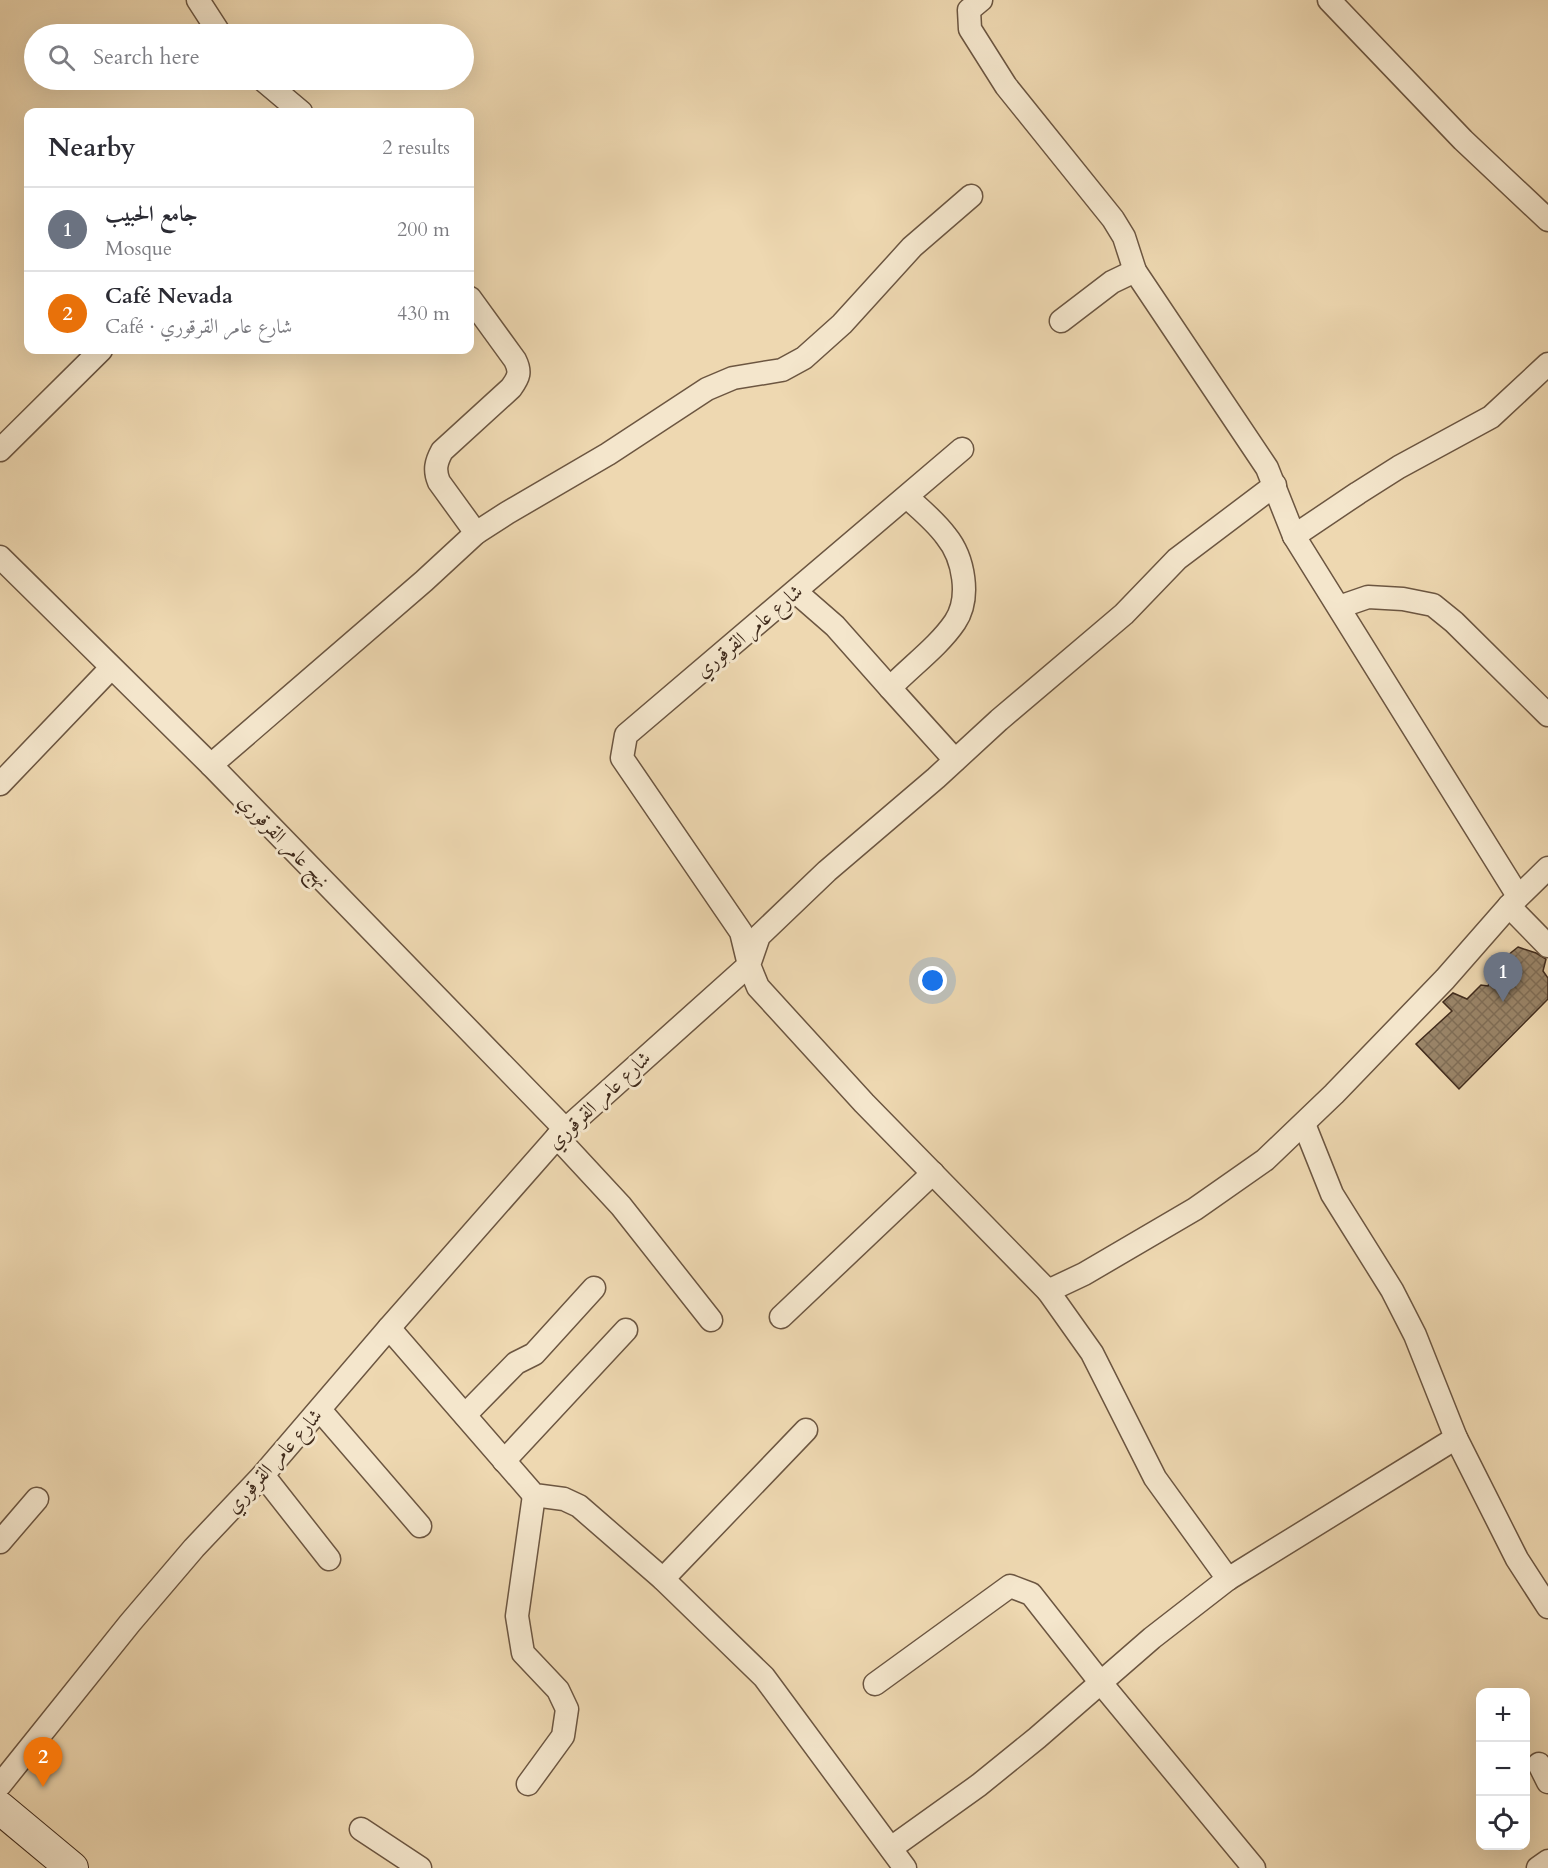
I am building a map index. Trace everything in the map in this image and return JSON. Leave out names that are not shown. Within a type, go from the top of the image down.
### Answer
[{"type":"street","points":[[198,0],[214,24]]},
{"type":"street","points":[[981,0],[969,10],[970,29],[1006,86],[1113,219],[1124,237],[1136,271],[1267,468],[1294,536],[1339,607],[1513,901],[1548,946]]},
{"type":"street","points":[[1329,0],[1463,140],[1548,220]]},
{"type":"street","points":[[275,90],[296,108]]},
{"type":"street","points":[[211,765],[424,581],[476,533],[608,454],[707,389],[733,378],[782,370],[804,358],[842,324],[912,247],[971,196]]},
{"type":"street","points":[[1061,321],[1112,282],[1136,271]]},
{"type":"street","points":[[474,304],[520,370],[519,377],[511,388],[442,451],[437,459],[436,475],[439,482],[476,533]]},
{"type":"street","points":[[0,450],[96,354]]},
{"type":"street","points":[[1294,536],[1391,472],[1491,417],[1548,364]]},
{"type":"street","name":"شارع عامر القرقوري","points":[[0,1785],[130,1623],[194,1548],[263,1475],[561,1133],[749,965],[741,932],[622,758],[626,735],[962,448]]},
{"type":"street","points":[[1228,1580],[1155,1478],[1092,1353],[1048,1291],[864,1103],[758,987],[749,965],[759,936],[789,905],[999,720],[1124,614],[1177,559],[1275,485]]},
{"type":"street","points":[[890,688],[942,637],[955,621],[964,603],[964,586],[959,559],[947,536],[907,497]]},
{"type":"street","name":"نهج عامر القرقوري","points":[[0,558],[211,765],[561,1133],[711,1320]]},
{"type":"street","points":[[796,592],[835,626],[955,760]]},
{"type":"street","points":[[1339,607],[1368,597],[1402,598],[1433,605],[1455,622],[1548,715]]},
{"type":"street","points":[[0,784],[111,668]]},
{"type":"street","points":[[1048,1291],[1084,1274],[1195,1209],[1265,1160],[1304,1124],[1445,979],[1513,901],[1548,868]]},
{"type":"street","points":[[1304,1124],[1332,1194],[1392,1290],[1415,1335],[1456,1438],[1517,1559],[1548,1607]]},
{"type":"street","points":[[781,1317],[933,1173]]},
{"type":"street","points":[[465,1415],[516,1363],[534,1353],[594,1288]]},
{"type":"street","points":[[389,1328],[534,1495],[564,1499],[579,1506],[663,1579],[764,1677],[905,1868]]},
{"type":"street","points":[[504,1461],[626,1330]]},
{"type":"street","points":[[320,1410],[420,1526]]},
{"type":"street","points":[[663,1579],[806,1430]]},
{"type":"street","points":[[891,1848],[979,1785],[1152,1638],[1228,1580],[1456,1438]]},
{"type":"street","points":[[263,1475],[329,1559]]},
{"type":"street","points":[[528,1784],[562,1736],[567,1709],[558,1690],[523,1653],[517,1616],[534,1495]]},
{"type":"street","points":[[0,1542],[37,1499]]},
{"type":"street","points":[[875,1684],[1010,1586],[1031,1594],[1101,1683],[1254,1868]]},
{"type":"street","points":[[0,1808],[72,1868]]},
{"type":"street","points":[[361,1829],[420,1868]]},
{"type":"street","points":[[1538,1868],[1548,1861]]},
{"type":"building","points":[[1518,947],[1546,959],[1543,971],[1548,978],[1548,999],[1459,1089],[1416,1044],[1452,1011],[1443,1002],[1453,993],[1467,999],[1481,985],[1488,986],[1497,964]]},
{"type":"place","name":"جامع الحبيب","points":[[1503,1002]]},
{"type":"place","name":"Café Nevada","points":[[43,1787]]}]
